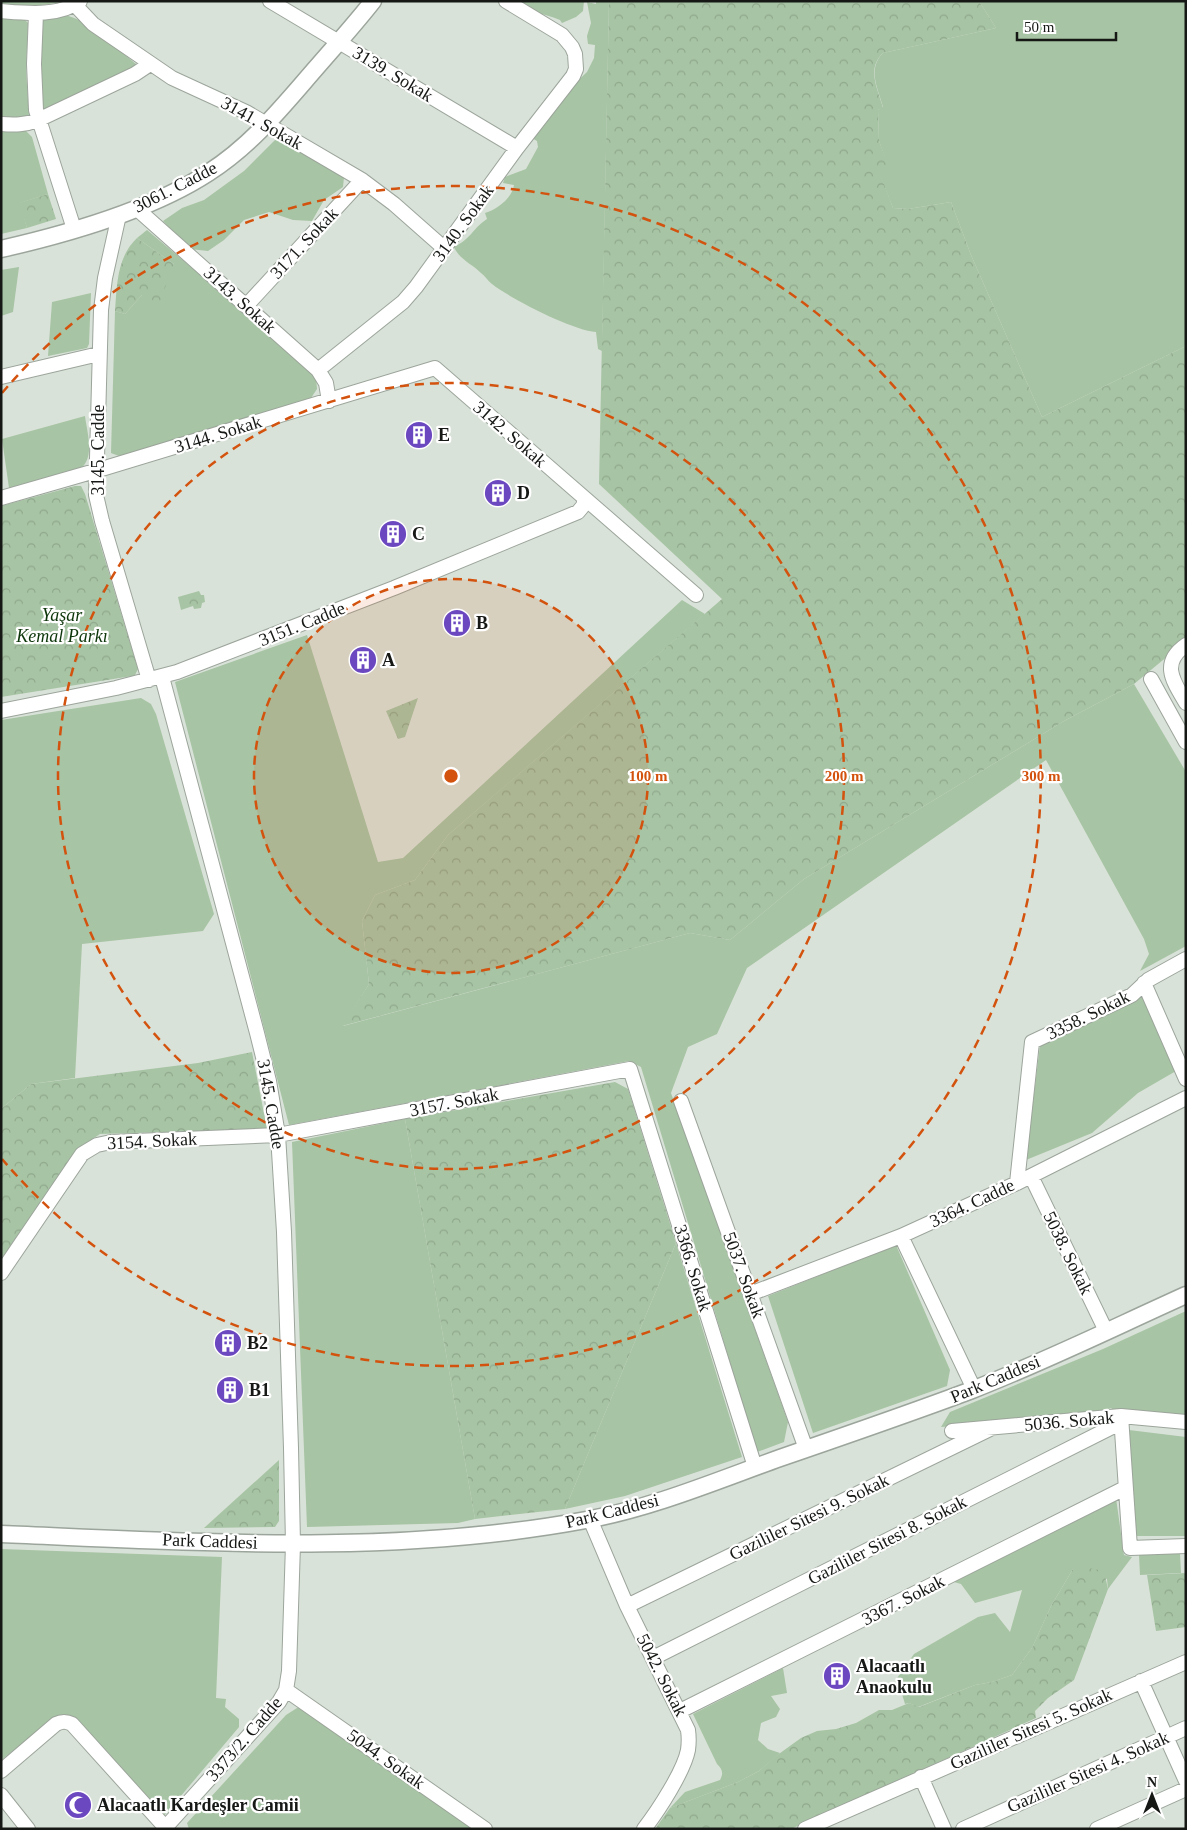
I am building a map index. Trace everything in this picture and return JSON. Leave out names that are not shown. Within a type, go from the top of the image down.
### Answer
[{"type":"street","name":"3139. Sokak","points":[[270,1],[517,148]]},
{"type":"street","name":"3061. Cadde","points":[[1,249],[120,215],[164,196],[207,174],[229,158],[267,125],[373,1]]},
{"type":"street","name":"3140. Sokak","points":[[318,370],[403,302],[445,249],[576,69],[575,54],[562,35],[506,1]]},
{"type":"street","points":[[1,11],[36,13],[59,10],[78,3]]},
{"type":"street","name":"3141. Sokak","points":[[78,3],[93,24],[172,78],[246,112],[362,180],[394,204],[445,249]]},
{"type":"street","points":[[36,13],[34,64],[36,110],[74,229]]},
{"type":"street","points":[[1,124],[17,126],[38,120],[135,74],[150,64]]},
{"type":"street","name":"3171. Sokak","points":[[246,306],[362,180]]},
{"type":"street","name":"3143. Sokak","points":[[136,208],[318,370],[326,383],[329,400]]},
{"type":"street","name":"3145. Cadde","points":[[120,215],[103,290],[95,472],[98,506],[156,678],[269,1081],[278,1135],[284,1232],[293,1544]]},
{"type":"street","points":[[1,377],[99,354]]},
{"type":"street","name":"3144. Sokak","points":[[1,498],[95,472],[435,368]]},
{"type":"street","name":"3142. Sokak","points":[[435,368],[696,595]]},
{"type":"street","name":"3151. Cadde","points":[[1,711],[156,678],[210,661],[578,512],[583,506],[585,499]]},
{"type":"street","points":[[1186,645],[1178,650],[1172,659],[1171,666],[1173,680],[1186,703]]},
{"type":"street","points":[[1151,679],[1186,742]]},
{"type":"street","name":"3358. Sokak","points":[[1017,1183],[1032,1042],[1132,995],[1148,980],[1186,959]]},
{"type":"street","points":[[1144,983],[1186,1079]]},
{"type":"street","name":"3157. Sokak","points":[[278,1135],[630,1068]]},
{"type":"street","name":"3366. Sokak","points":[[630,1068],[755,1467]]},
{"type":"street","name":"3364. Cadde","points":[[750,1294],[902,1236],[1017,1183],[1186,1098]]},
{"type":"street","name":"5037. Sokak","points":[[681,1101],[806,1449]]},
{"type":"street","name":"3154. Sokak","points":[[1,1273],[82,1154],[97,1145],[111,1142],[278,1135]]},
{"type":"street","name":"5038. Sokak","points":[[1031,1176],[1106,1331]]},
{"type":"street","points":[[902,1236],[974,1389]]},
{"type":"street","name":"Park Caddesi","points":[[1,1534],[293,1544],[441,1538],[502,1532],[590,1519],[668,1498],[974,1389],[1186,1295]]},
{"type":"street","points":[[1121,1419],[1130,1548],[1186,1546]]},
{"type":"street","name":"5036. Sokak","points":[[952,1431],[1121,1419],[1186,1422]]},
{"type":"street","name":"Gazililer Sitesi 8. Sokak","points":[[653,1658],[1121,1419]]},
{"type":"street","name":"Gazililer Sitesi 9. Sokak","points":[[627,1606],[990,1429]]},
{"type":"street","name":"3367. Sokak","points":[[680,1711],[1126,1488]]},
{"type":"street","name":"5042. Sokak","points":[[590,1519],[627,1606],[688,1730],[688,1752],[676,1777],[652,1819],[644,1829]]},
{"type":"street","name":"3373/2. Cadde","points":[[171,1825],[279,1702],[286,1690],[289,1671],[293,1544]]},
{"type":"street","name":"Gazililer Sitesi 5. Sokak","points":[[805,1829],[1186,1662]]},
{"type":"street","points":[[1142,1681],[1186,1781]]},
{"type":"street","name":"5044. Sokak","points":[[286,1690],[486,1829]]},
{"type":"street","points":[[1,1771],[56,1724],[68,1722],[171,1825]]},
{"type":"street","name":"Gazililer Sitesi 4. Sokak","points":[[964,1829],[1186,1728]]},
{"type":"street","points":[[921,1777],[944,1829]]},
{"type":"street","points":[[1097,1829],[1186,1789]]},
{"type":"street","points":[[1,1795],[28,1829]]},
{"type":"green space","points":[[1,1],[66,1],[25,6],[1,4]]},
{"type":"green space","points":[[510,1],[584,1],[583,11],[576,17],[562,23],[560,20],[528,10]]},
{"type":"green space","points":[[596,1],[609,1],[602,351],[598,349],[596,332],[572,326],[513,298],[491,283],[462,258],[454,247],[464,241],[487,219],[485,213],[495,209],[507,199],[514,185],[503,183],[505,177],[526,169],[538,147],[537,141],[532,138],[569,89],[587,72],[594,58],[595,45],[588,44],[587,36],[591,23],[587,2],[596,4]]},
{"type":"green space","points":[[609,1],[979,1],[996,28],[883,53],[878,59],[874,72],[883,108],[878,110],[879,141],[888,164],[878,168],[893,208],[908,209],[951,202],[971,255],[1042,417],[1186,346],[1186,641],[1134,684],[1064,721],[804,879],[730,940],[690,933],[342,1026],[369,984],[362,921],[375,895],[415,880],[448,835],[722,599],[599,484]]},
{"type":"green space","points":[[979,1],[1186,1],[1186,346],[1042,417],[971,255],[951,202],[908,209],[893,208],[877,167],[887,163],[879,141],[878,110],[883,107],[875,79],[878,59],[883,53],[996,28]]},
{"type":"green space","points":[[64,15],[93,28],[136,64],[126,74],[44,113],[39,67],[40,22],[43,17]]},
{"type":"green space","points":[[1,16],[23,18],[28,23],[26,70],[29,116],[23,121],[1,118]]},
{"type":"green space","points":[[1,129],[26,131],[32,137],[48,194],[20,203],[27,228],[1,234]]},
{"type":"green space","points":[[276,139],[344,177],[343,187],[324,200],[312,221],[293,220],[269,212],[244,220],[224,240],[208,251],[190,249],[163,221],[182,208],[204,200],[244,171]]},
{"type":"green space","points":[[48,194],[56,219],[27,228],[19,203]]},
{"type":"green space","points":[[147,230],[311,368],[316,378],[317,389],[311,398],[119,456],[111,453],[115,311],[125,314],[174,264],[137,238]]},
{"type":"green space","points":[[137,238],[174,264],[159,304],[142,295],[125,314],[115,311],[119,272],[125,254]]},
{"type":"green space","points":[[19,267],[13,312],[1,316],[1,270]]},
{"type":"green space","points":[[91,293],[89,344],[87,348],[48,356],[52,302]]},
{"type":"green space","points":[[85,416],[89,451],[88,457],[81,468],[9,488],[2,439]]},
{"type":"green space","name":"Yaşar Kemal Parkı","points":[[81,486],[85,494],[138,669],[135,675],[132,676],[1,697],[1,506]]},
{"type":"green space","points":[[199,591],[201,595],[204,595],[205,602],[202,603],[201,608],[194,609],[193,606],[181,610],[178,597]]},
{"type":"green space","points":[[682,600],[705,614],[448,835],[415,880],[375,895],[362,921],[369,984],[343,1026],[690,933],[730,940],[804,879],[1064,721],[1134,684],[1186,772],[1186,946],[1140,971],[1149,954],[1144,939],[1046,760],[747,968],[717,1034],[688,1047],[671,1093],[788,1422],[784,1442],[757,1452],[641,1067],[629,1061],[289,1125],[175,682],[307,635],[378,862],[403,858]]},
{"type":"green space","points":[[141,698],[151,704],[156,714],[214,914],[203,931],[82,944],[75,1078],[31,1084],[1,1109],[1,720]]},
{"type":"green space","points":[[418,698],[405,737],[398,739],[386,711]]},
{"type":"green space","points":[[1145,995],[1176,1071],[1138,1093],[1092,1133],[1026,1160],[1040,1045]]},
{"type":"green space","points":[[252,1052],[267,1129],[100,1134],[75,1151],[1,1260],[1,1109],[31,1084],[198,1063]]},
{"type":"green space","points":[[615,1082],[628,1089],[676,1243],[565,1509],[475,1519],[405,1119]]},
{"type":"green space","points":[[405,1119],[475,1519],[458,1523],[307,1527],[292,1142]]},
{"type":"green space","points":[[676,1243],[742,1457],[625,1496],[565,1509]]},
{"type":"green space","points":[[896,1245],[950,1370],[947,1386],[813,1433],[768,1296]]},
{"type":"green space","points":[[1186,1311],[1186,1418],[1113,1410],[1111,1408],[1103,1414],[1087,1413],[941,1427],[950,1412],[1103,1349]]},
{"type":"green space","points":[[1129,1430],[1186,1437],[1186,1536],[1137,1536],[1133,1529]]},
{"type":"green space","points":[[279,1460],[279,1521],[275,1527],[204,1528]]},
{"type":"green space","points":[[1116,1498],[1124,1555],[1132,1557],[1108,1589],[1107,1579],[1073,1569],[1051,1606],[1032,1648],[1012,1675],[992,1682],[975,1685],[918,1707],[909,1703],[905,1704],[895,1681],[914,1654],[978,1617],[995,1613],[1010,1632],[1022,1590],[975,1603],[961,1584],[954,1582]]},
{"type":"green space","points":[[1,1549],[222,1557],[216,1698],[226,1699],[225,1707],[239,1719],[239,1727],[164,1816],[56,1717],[1,1760]]},
{"type":"green space","points":[[1180,1553],[1181,1573],[1140,1575],[1139,1555]]},
{"type":"green space","points":[[1089,1568],[1104,1571],[1108,1589],[1074,1680],[1048,1698],[1035,1711],[1036,1718],[791,1829],[655,1829],[670,1808],[738,1782],[759,1771],[801,1738],[817,1731],[836,1729],[856,1723],[879,1710],[892,1710],[909,1703],[919,1707],[975,1685],[992,1682],[1012,1675],[1032,1648],[1051,1606],[1073,1569]]},
{"type":"green space","points":[[1186,1573],[1186,1627],[1156,1631],[1147,1575]]},
{"type":"green space","points":[[783,1668],[787,1693],[771,1696],[780,1709],[776,1717],[761,1723],[758,1740],[768,1749],[780,1753],[759,1771],[738,1782],[670,1808],[685,1792],[720,1780],[722,1775],[721,1769],[693,1714]]},
{"type":"green space","points":[[297,1708],[308,1709],[477,1829],[189,1829],[187,1823],[286,1715]]},
{"type":"place","name":"E","points":[[419,435]]},
{"type":"place","name":"D","points":[[498,493]]},
{"type":"place","name":"C","points":[[393,534]]},
{"type":"place","name":"B","points":[[457,623]]},
{"type":"place","name":"A","points":[[363,660]]},
{"type":"place","name":"B2","points":[[228,1343]]},
{"type":"place","name":"B1","points":[[230,1390]]},
{"type":"place","name":"Alacaatlı Anaokulu","points":[[837,1676]]},
{"type":"place","name":"Alacaatlı Kardeşler Camii","points":[[78,1805]]}]
